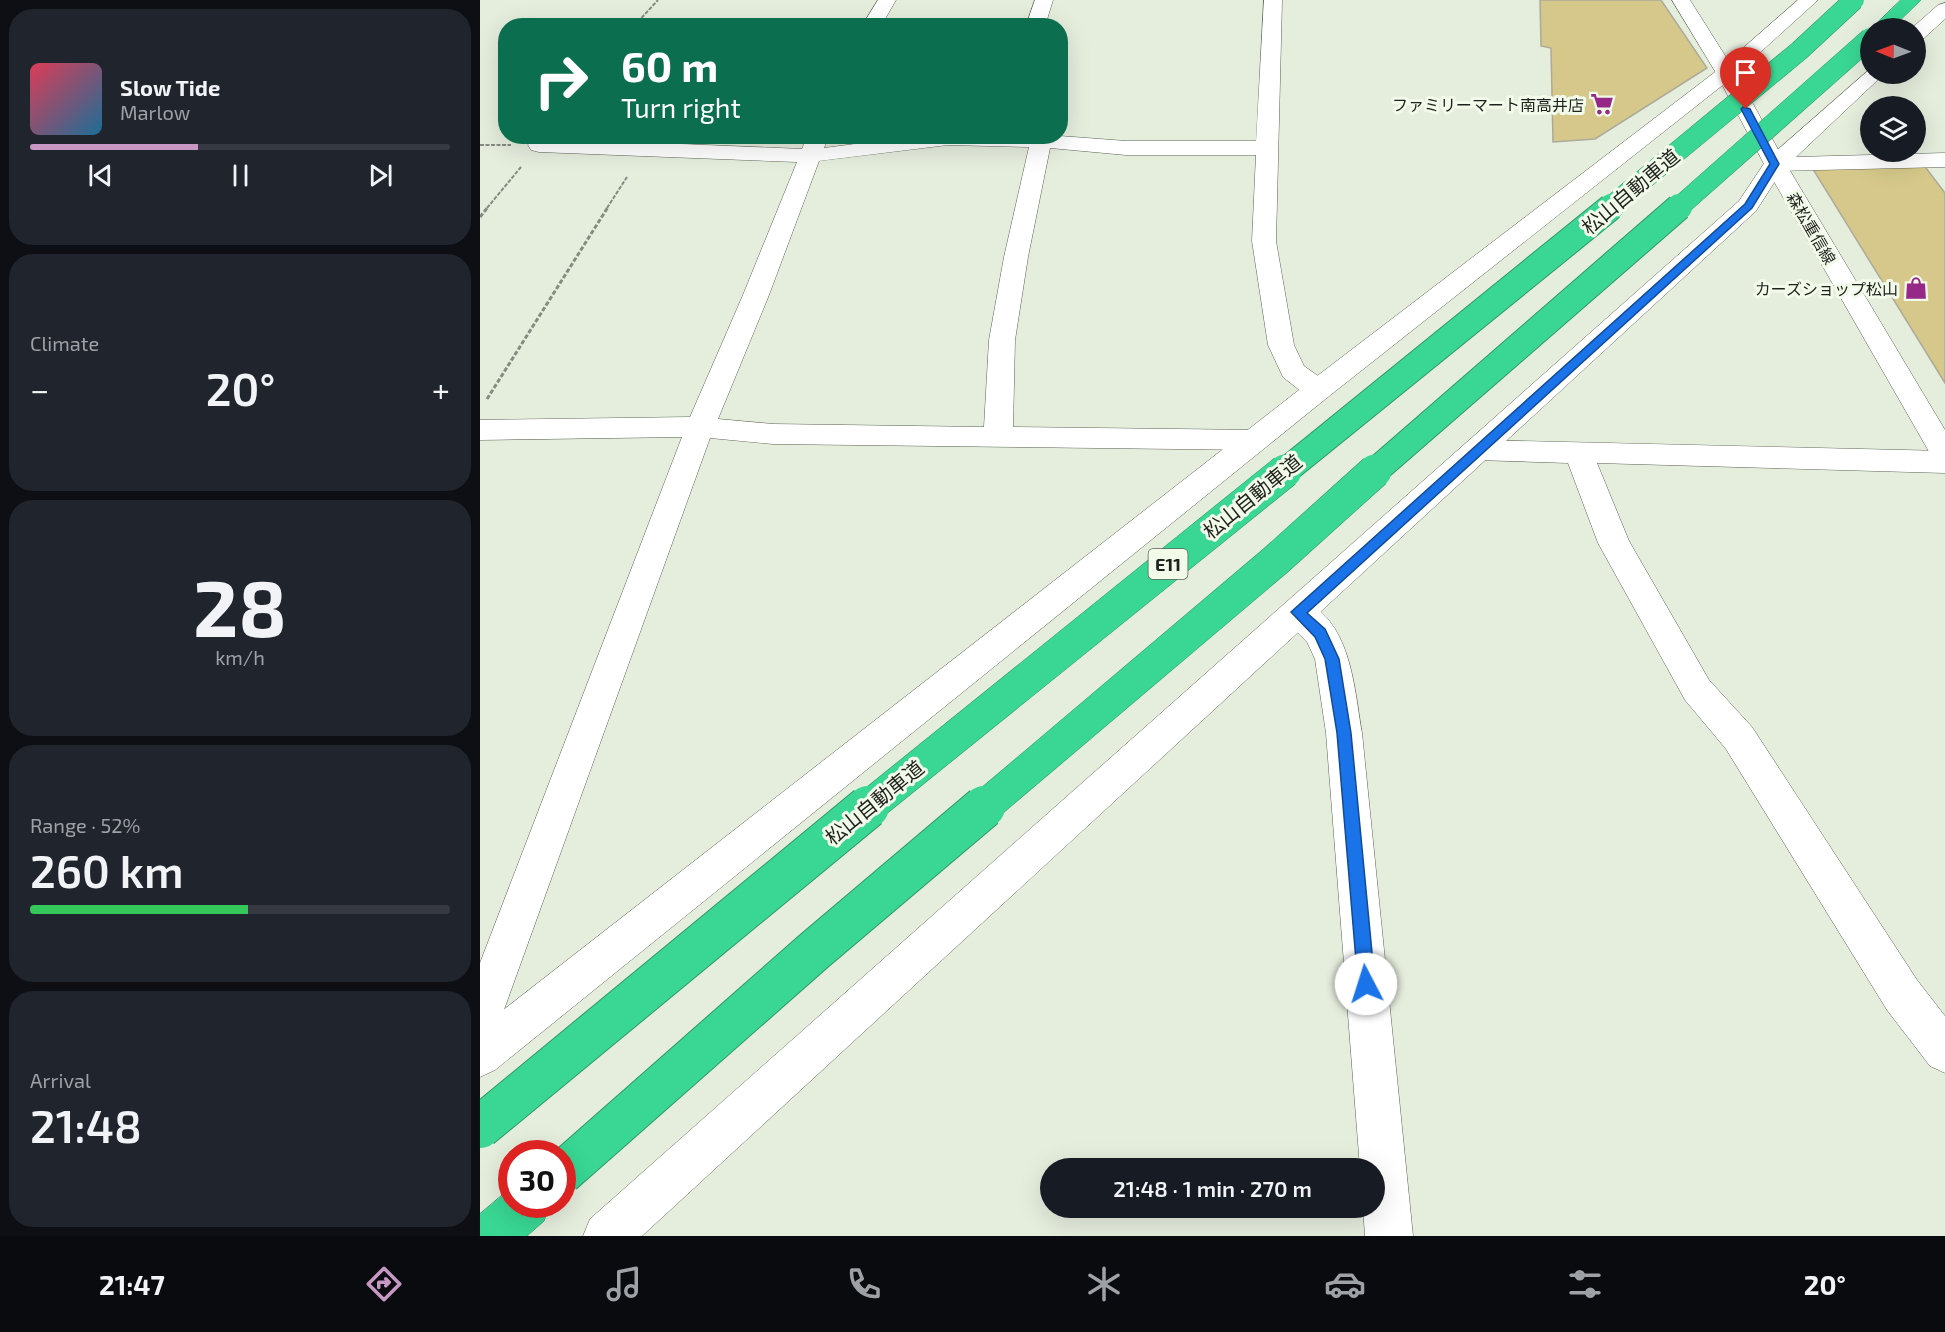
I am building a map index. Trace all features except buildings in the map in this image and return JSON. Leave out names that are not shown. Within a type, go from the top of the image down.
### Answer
[{"type":"highway","name":"松山自動車道","points":[[480,1127],[768,888],[1561,248],[1799,51],[1854,0]]},
{"type":"highway","points":[[1892,18],[1912,0]]},
{"type":"highway","points":[[576,1161],[814,951],[1275,561],[1433,419],[1618,261],[1860,47]]},
{"type":"highway","points":[[491,1236],[511,1218]]},
{"type":"street","points":[[876,18],[887,0]]},
{"type":"street","points":[[1038,18],[1044,0]]},
{"type":"street","points":[[1273,0],[1265,148],[1264,241],[1281,345],[1293,371],[1318,390]]},
{"type":"street","name":"森松重信線","points":[[1682,0],[1726,73],[1774,164],[1945,455]]},
{"type":"street","points":[[480,1055],[1318,390],[1726,73],[1809,0]]},
{"type":"street","points":[[1926,26],[1945,9]]},
{"type":"street","points":[[607,1236],[1748,206],[1774,164],[1863,84]]},
{"type":"street","points":[[1068,143],[1126,148],[1265,148]]},
{"type":"street","points":[[539,145],[665,149],[852,144]]},
{"type":"street","points":[[998,437],[1002,340],[1016,257],[1040,144]]},
{"type":"street","points":[[480,1018],[700,427],[756,295],[814,146]]},
{"type":"street","points":[[1774,164],[1945,160]]},
{"type":"street","points":[[480,430],[700,427],[773,434],[1256,440]]},
{"type":"street","points":[[1477,450],[1945,462]]},
{"type":"street","points":[[1578,452],[1614,543],[1697,690],[1739,738],[1902,995],[1945,1051]]},
{"type":"street","points":[[1298,612],[1320,633],[1332,659],[1344,733],[1389,1236]]},
{"type":"path","points":[[641,18],[658,0]]},
{"type":"path","points":[[480,217],[539,145]]},
{"type":"path","points":[[486,400],[631,171],[665,149]]},
{"type":"place","name":"ファミリーマート南高井店","points":[[1602,104]]},
{"type":"place","name":"カーズショップ松山","points":[[1916,288]]},
{"type":"route","points":[[1366,984],[1344,733],[1332,659],[1320,633],[1298,612],[1748,206],[1774,164],[1746,109]]}]
